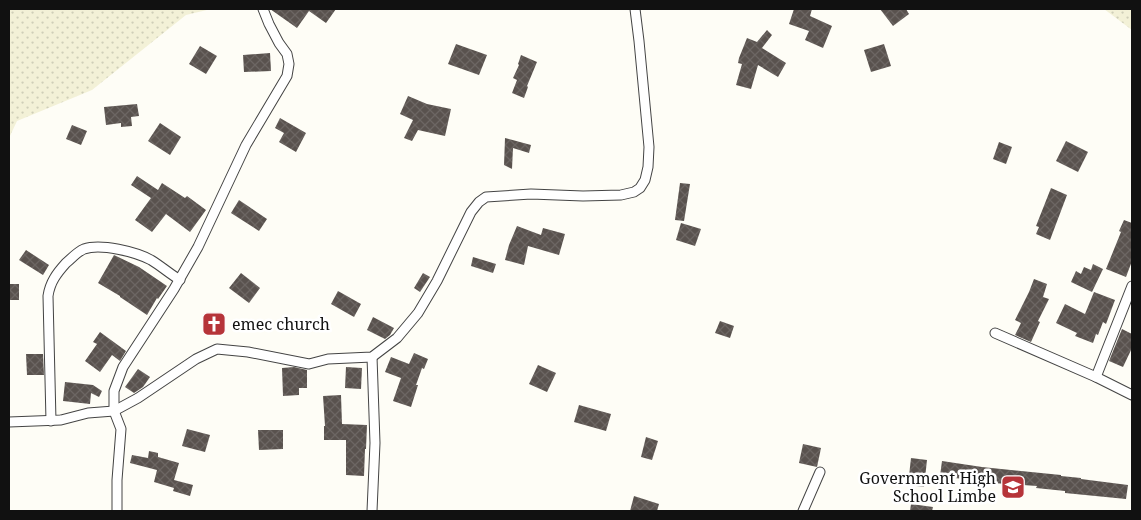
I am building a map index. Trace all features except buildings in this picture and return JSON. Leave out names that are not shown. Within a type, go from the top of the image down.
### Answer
[{"type":"street","points":[[117,511],[117,480],[121,429],[114,411],[114,391],[123,367],[180,280],[198,247],[246,145],[287,76],[289,64],[287,54],[269,24],[263,9]]},
{"type":"street","points":[[9,422],[61,420],[88,413],[114,411],[138,398],[196,359],[217,349],[248,352],[308,364],[328,359],[372,357],[397,338],[418,313],[478,202],[486,197],[530,194],[583,196],[622,195],[634,192],[640,188],[645,180],[649,147],[635,9]]},
{"type":"street","points":[[51,421],[48,296],[54,278],[73,256],[83,250],[96,247],[128,252],[151,260],[180,280]]},
{"type":"street","points":[[1096,377],[1132,286]]},
{"type":"street","points":[[995,333],[1096,377],[1132,395]]},
{"type":"street","points":[[372,357],[375,443],[372,511]]},
{"type":"street","points":[[803,511],[820,472]]},
{"type":"shaded area","points":[[9,9],[211,9],[186,15],[92,90],[17,121],[9,138]]},
{"type":"shaded area","points":[[1104,9],[1132,9],[1132,30]]},
{"type":"place","name":"emec church","points":[[214,324]]},
{"type":"place","name":"Government High School Limbe","points":[[1013,487]]}]
